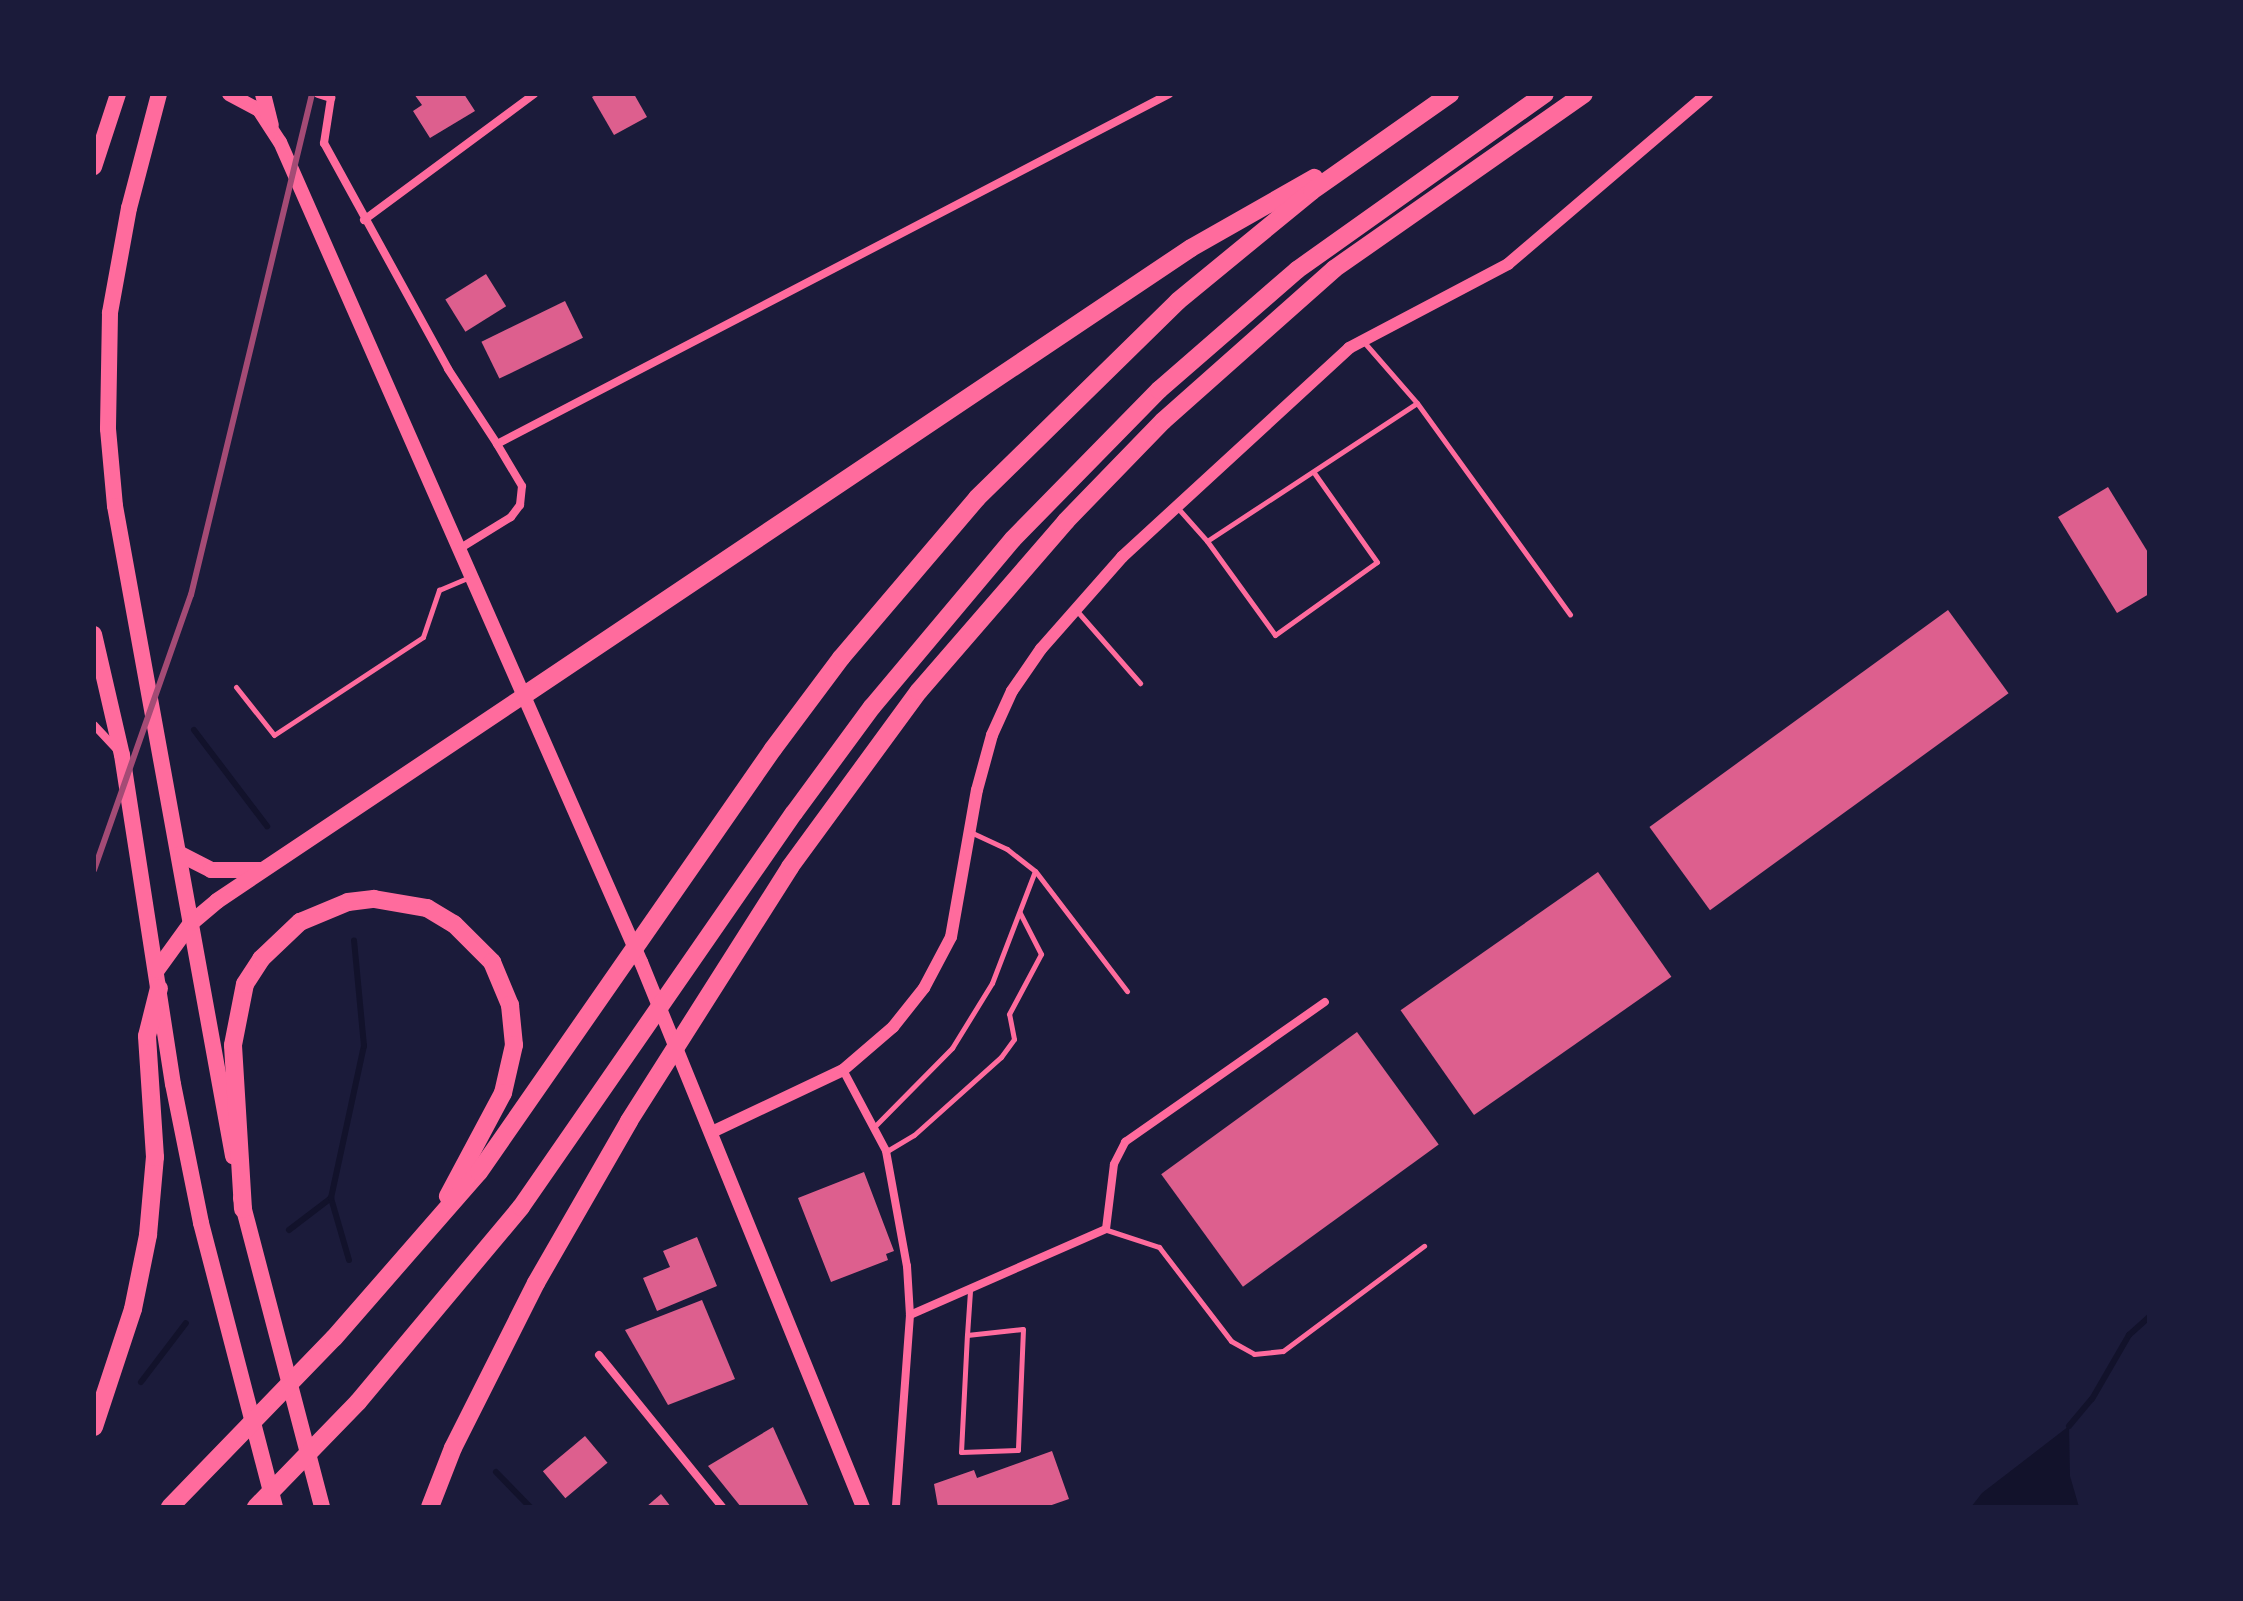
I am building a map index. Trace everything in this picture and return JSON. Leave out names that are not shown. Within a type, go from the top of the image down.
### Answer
[{"type":"highway","points":[[523,696],[1191,248],[1389,135],[1450,94]]},
{"type":"highway","points":[[256,1507],[358,1402],[521,1207],[882,695],[1013,539],[1113,435],[1297,270],[1545,94]]},
{"type":"highway","points":[[430,1507],[453,1448],[536,1283],[629,1121],[790,867],[919,691],[1066,521],[1163,421],[1334,269],[1584,94]]},
{"type":"highway","points":[[170,1507],[334,1338],[479,1172],[841,658],[977,498],[1178,301],[1389,135]]},
{"type":"highway","points":[[243,1209],[233,1045],[245,984],[261,959],[300,922],[348,902],[374,899],[427,908],[454,924],[492,962],[510,1005],[514,1045],[503,1093],[437,1219]]},
{"type":"highway","points":[[94,1427],[133,1309],[148,1235],[155,1157],[147,1036],[158,979]]},
{"type":"main road","points":[[94,167],[118,94]]},
{"type":"main road","points":[[159,94],[119,259],[107,370],[115,506],[243,1209],[322,1507]]},
{"type":"main road","points":[[229,94],[259,110],[271,125]]},
{"type":"main road","points":[[263,94],[271,125],[712,1132],[863,1507]]},
{"type":"main road","points":[[94,130],[100,149]]},
{"type":"main road","points":[[94,634],[122,755],[201,1223],[275,1507]]},
{"type":"main road","points":[[158,979],[191,923],[523,696]]},
{"type":"main road","points":[[180,854],[211,870],[268,869]]},
{"type":"street","points":[[318,94],[331,98],[324,143],[364,220],[522,486],[520,505],[511,517],[459,549]]},
{"type":"street","points":[[364,220],[534,94]]},
{"type":"street","points":[[497,444],[1169,94]]},
{"type":"street","points":[[712,1132],[843,1070],[883,1037],[924,988],[951,937],[969,832],[992,735],[1012,691],[1075,609],[1175,505],[1363,341],[1508,264],[1707,94]]},
{"type":"street","points":[[94,725],[122,755]]},
{"type":"street","points":[[910,1315],[1106,1229],[1114,1164],[1125,1142],[1325,1002]]},
{"type":"street","points":[[843,1070],[886,1151],[906,1253],[910,1315],[896,1507]]},
{"type":"street","points":[[599,1355],[722,1507]]},
{"type":"lane","points":[[1363,341],[1417,403],[1570,614]]},
{"type":"lane","points":[[1207,541],[1315,474],[1417,403]]},
{"type":"lane","points":[[1175,505],[1207,541],[1275,635],[1377,562],[1315,474]]},
{"type":"lane","points":[[236,687],[274,735],[423,637],[439,590],[471,576]]},
{"type":"lane","points":[[1075,609],[1140,683]]},
{"type":"lane","points":[[969,832],[1007,849],[1035,871],[1127,991]]},
{"type":"lane","points":[[875,1126],[952,1048],[992,983],[1035,871]]},
{"type":"lane","points":[[886,1151],[925,1125],[1001,1057],[1014,1039],[1009,1014],[1041,954],[1019,912]]},
{"type":"lane","points":[[1106,1229],[1159,1247],[1231,1341],[1254,1354],[1283,1351],[1424,1246]]},
{"type":"lane","points":[[967,1335],[1023,1329],[1018,1450],[961,1452],[967,1335],[970,1291]]},
{"type":"shaded area","points":[[2069,1426],[2070,1476],[2079,1507],[1971,1507],[1982,1493]]},
{"type":"building","points":[[414,94],[464,94],[475,111],[430,138],[413,111],[422,105]]},
{"type":"building","points":[[597,94],[634,94],[647,117],[614,135],[592,97]]},
{"type":"building","points":[[486,274],[506,306],[465,332],[445,299]]},
{"type":"building","points":[[565,301],[583,338],[499,379],[481,342]]},
{"type":"building","points":[[2108,487],[2149,554],[2149,594],[2117,613],[2058,517]]},
{"type":"building","points":[[1948,610],[2009,693],[1710,910],[1649,827]]},
{"type":"building","points":[[1598,872],[1671,977],[1474,1115],[1401,1010]]},
{"type":"building","points":[[1357,1032],[1439,1144],[1243,1287],[1161,1174]]},
{"type":"building","points":[[864,1172],[894,1251],[886,1254],[888,1260],[831,1282],[798,1198]]},
{"type":"building","points":[[697,1237],[717,1286],[657,1311],[643,1278],[670,1267],[663,1251]]},
{"type":"building","points":[[702,1300],[735,1379],[668,1405],[625,1330]]},
{"type":"building","points":[[773,1427],[809,1507],[741,1507],[708,1466]]},
{"type":"building","points":[[585,1436],[607,1463],[565,1498],[543,1471]]},
{"type":"building","points":[[1052,1451],[1069,1499],[1046,1507],[938,1507],[934,1484],[974,1470],[977,1478]]},
{"type":"building","points":[[661,1494],[671,1507],[646,1507]]},
{"type":"waterway","points":[[194,730],[267,826]]},
{"type":"waterway","points":[[349,1260],[331,1198],[364,1046],[354,940]]},
{"type":"waterway","points":[[289,1230],[331,1198]]},
{"type":"waterway","points":[[2069,1426],[2092,1399],[2129,1335],[2149,1317]]},
{"type":"waterway","points":[[141,1382],[186,1323]]},
{"type":"waterway","points":[[496,1472],[530,1507]]},
{"type":"railway","points":[[94,870],[191,595],[312,94]]}]
